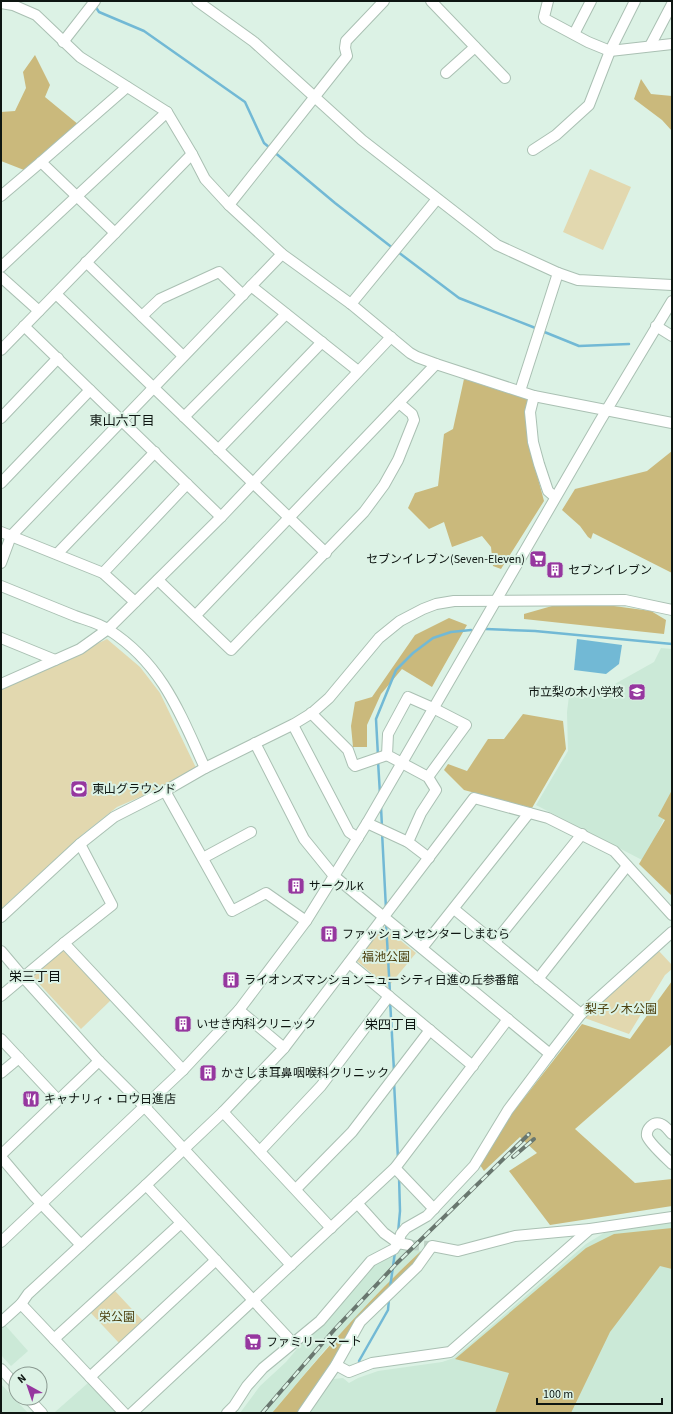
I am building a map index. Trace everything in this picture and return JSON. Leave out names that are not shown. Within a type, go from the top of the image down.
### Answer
[{"type":"street","points":[[63,42],[95,1]]},
{"type":"street","points":[[197,1],[258,45],[362,140],[497,245],[558,273],[578,280],[672,285]]},
{"type":"street","points":[[229,205],[347,56],[345,48],[346,41],[384,1]]},
{"type":"street","points":[[431,1],[504,78]]},
{"type":"street","points":[[548,1],[544,17],[546,19],[588,42],[610,51],[672,44]]},
{"type":"street","points":[[574,34],[591,1]]},
{"type":"street","points":[[533,150],[556,135],[589,105],[610,51],[635,1]]},
{"type":"street","points":[[1,3],[13,5],[36,15],[80,58],[167,112],[205,179],[229,205],[282,254],[351,304],[391,338],[417,357],[534,396],[672,423]]},
{"type":"street","points":[[650,46],[672,4]]},
{"type":"street","points":[[446,73],[474,47]]},
{"type":"street","points":[[1,196],[127,87]]},
{"type":"street","points":[[1,266],[167,112]]},
{"type":"street","points":[[1,350],[192,154]]},
{"type":"street","points":[[41,162],[115,233]]},
{"type":"street","points":[[351,304],[437,199]]},
{"type":"street","points":[[1,563],[11,536],[282,254]]},
{"type":"street","points":[[86,262],[183,356]]},
{"type":"street","points":[[142,316],[160,299],[219,272],[243,295]]},
{"type":"street","points":[[520,391],[558,273]]},
{"type":"street","points":[[1,277],[38,311]]},
{"type":"street","points":[[251,286],[358,371]]},
{"type":"street","points":[[56,294],[326,553]]},
{"type":"street","points":[[1,1242],[183,1070],[238,1010],[306,921],[367,823],[555,497],[672,301]]},
{"type":"street","points":[[184,417],[286,314]]},
{"type":"street","points":[[24,326],[221,517]]},
{"type":"street","points":[[656,326],[672,336]]},
{"type":"street","points":[[1,684],[80,649],[108,629],[221,517],[358,371],[391,338]]},
{"type":"street","points":[[218,450],[322,342]]},
{"type":"street","points":[[1,418],[58,358]]},
{"type":"street","points":[[196,615],[436,364]]},
{"type":"street","points":[[1,483],[90,390]]},
{"type":"street","points":[[534,396],[530,412],[533,442],[548,490],[555,497]]},
{"type":"street","points":[[158,580],[231,650],[326,553],[364,512],[384,485],[398,460],[414,420],[412,414],[399,403]]},
{"type":"street","points":[[57,554],[155,452]]},
{"type":"street","points":[[103,573],[187,484]]},
{"type":"street","points":[[1,532],[103,573],[136,602]]},
{"type":"street","points":[[1,586],[108,629],[130,647],[146,662],[163,683],[183,719],[204,768]]},
{"type":"street","points":[[1,917],[80,844],[114,817],[165,791],[204,768],[293,725],[311,713],[329,698],[379,638],[400,621],[423,609],[436,604],[454,601],[625,600],[672,610]]},
{"type":"street","points":[[1,638],[55,660]]},
{"type":"street","points":[[387,755],[388,734],[408,697],[466,725],[428,777]]},
{"type":"street","points":[[311,713],[348,750],[355,766],[387,755]]},
{"type":"street","points":[[293,725],[349,832],[358,838]]},
{"type":"street","points":[[255,743],[304,839],[334,876],[550,1054]]},
{"type":"street","points":[[387,755],[401,764],[428,777],[436,790],[421,813],[408,842]]},
{"type":"street","points":[[165,791],[232,912],[266,893],[306,921]]},
{"type":"street","points":[[1,1322],[21,1304],[28,1294],[146,1186],[223,1112],[284,1048],[474,798],[548,818],[614,851],[672,916]]},
{"type":"street","points":[[422,948],[454,910],[529,813]]},
{"type":"street","points":[[367,823],[408,842],[429,858]]},
{"type":"street","points":[[203,858],[251,832]]},
{"type":"street","points":[[495,942],[582,834]]},
{"type":"street","points":[[1,996],[112,905],[80,844]]},
{"type":"street","points":[[538,979],[627,866]]},
{"type":"street","points":[[454,910],[582,1014]]},
{"type":"street","points":[[404,1244],[401,1234],[406,1228],[427,1216],[474,1166],[508,1110],[582,1014],[672,932]]},
{"type":"street","points":[[64,943],[183,1070]]},
{"type":"street","points":[[1,951],[100,1061],[292,1265]]},
{"type":"street","points":[[349,963],[473,1066]]},
{"type":"street","points":[[260,1151],[321,1086],[389,996]]},
{"type":"street","points":[[238,1010],[284,1048]]},
{"type":"street","points":[[132,1413],[395,1168],[508,1019]]},
{"type":"street","points":[[296,1189],[352,1132],[430,1030]]},
{"type":"street","points":[[1,1039],[58,1100]]},
{"type":"street","points":[[1,1073],[19,1058]]},
{"type":"street","points":[[81,1245],[41,1204],[1,1156],[100,1061]]},
{"type":"street","points":[[223,1112],[331,1228]]},
{"type":"street","points":[[672,1134],[662,1124],[658,1123],[650,1126],[647,1131],[647,1136],[649,1139],[672,1164]]},
{"type":"street","points":[[395,1168],[434,1209]]},
{"type":"street","points":[[146,1186],[293,1343]]},
{"type":"street","points":[[357,1203],[384,1233],[404,1244]]},
{"type":"street","points":[[303,1413],[336,1366],[360,1322],[417,1267],[432,1246],[458,1251],[515,1236],[590,1230],[672,1217]]},
{"type":"street","points":[[54,1339],[181,1223]]},
{"type":"street","points":[[336,1366],[349,1372],[372,1364],[450,1352],[590,1230]]},
{"type":"street","points":[[227,1413],[234,1406],[247,1386],[263,1368],[320,1321],[371,1261],[404,1244]]},
{"type":"street","points":[[90,1377],[216,1260]]},
{"type":"street","points":[[21,1304],[124,1413]]},
{"type":"street","points":[[1,1369],[8,1376]]},
{"type":"shaded area","points":[[35,55],[50,85],[45,97],[79,125],[24,170],[1,161],[1,112],[15,111],[26,88],[23,72]]},
{"type":"shaded area","points":[[641,79],[651,94],[672,96],[672,131],[662,120],[634,99]]},
{"type":"shaded area","points":[[464,379],[530,400],[529,444],[544,501],[501,569],[493,566],[491,547],[482,536],[452,547],[444,522],[429,529],[408,508],[415,493],[438,486],[444,434],[453,429]]},
{"type":"shaded area","points":[[672,451],[672,573],[593,533],[591,539],[580,526],[562,510],[575,489],[647,471]]},
{"type":"shaded area","points":[[552,606],[614,606],[651,611],[666,620],[664,634],[524,619],[524,614]]},
{"type":"shaded area","points":[[449,618],[467,625],[432,687],[402,669],[381,694],[367,725],[367,747],[353,747],[351,726],[355,702],[372,697],[415,635]]},
{"type":"shaded area","points":[[661,648],[672,649],[672,802],[644,861],[536,805],[568,751],[567,712],[570,688],[597,694],[654,662]]},
{"type":"shaded area","points":[[523,714],[563,721],[566,749],[532,808],[464,790],[444,770],[448,764],[467,771],[488,739],[504,739]]},
{"type":"shaded area","points":[[672,790],[672,896],[639,864],[665,820],[658,816]]},
{"type":"shaded area","points":[[672,981],[672,1044],[575,1129],[635,1183],[672,1179],[672,1206],[550,1225],[509,1171],[537,1153],[520,1137],[484,1171],[480,1165],[510,1116],[582,1024],[630,1039]]},
{"type":"shaded area","points":[[672,1223],[672,1413],[306,1413],[326,1385],[333,1379],[343,1378],[349,1383],[378,1371],[442,1362],[454,1358],[586,1244],[604,1233],[614,1230]]},
{"type":"shaded area","points":[[672,1228],[672,1269],[660,1266],[610,1332],[571,1413],[495,1413],[509,1373],[455,1359],[586,1248],[614,1234]]},
{"type":"shaded area","points":[[399,1247],[421,1251],[394,1277],[323,1352],[272,1413],[240,1413],[260,1386],[286,1362],[307,1337],[325,1324],[325,1320],[370,1267]]},
{"type":"shaded area","points":[[421,1251],[415,1266],[358,1321],[300,1413],[272,1413],[363,1309]]},
{"type":"shaded area","points":[[5,1325],[28,1351],[11,1366],[1,1355],[1,1329]]},
{"type":"shaded area","points":[[88,1383],[116,1413],[55,1413],[55,1412]]},
{"type":"shaded area","points":[[1,1384],[8,1392],[8,1406],[21,1406],[28,1413],[1,1413]]},
{"type":"green space","points":[[590,169],[631,187],[603,250],[563,232]]},
{"type":"green space","name":"東山グラウンド","points":[[107,639],[140,667],[160,693],[198,772],[117,807],[83,834],[1,909],[1,690]]},
{"type":"green space","name":"福池公園","points":[[384,927],[416,953],[388,987],[357,961],[381,928]]},
{"type":"green space","name":"梨子ノ木公園","points":[[657,949],[672,965],[672,969],[665,975],[629,1034],[582,1017]]},
{"type":"green space","points":[[66,950],[111,1000],[81,1029],[32,976],[33,973],[60,951]]},
{"type":"green space","name":"栄公園","points":[[114,1290],[144,1322],[120,1344],[90,1312]]},
{"type":"water","points":[[577,639],[622,645],[619,664],[606,674],[574,670]]},
{"type":"waterway","points":[[95,6],[99,12],[144,31],[245,102],[264,143],[270,148]]},
{"type":"waterway","points":[[273,151],[335,203],[394,249]]},
{"type":"waterway","points":[[398,252],[459,298],[538,329]]},
{"type":"waterway","points":[[542,331],[579,346],[629,344]]},
{"type":"waterway","points":[[486,629],[535,631],[672,644]]},
{"type":"waterway","points":[[378,756],[376,719],[396,670],[413,653],[433,638],[451,632],[471,630]]},
{"type":"waterway","points":[[378,761],[380,794]]},
{"type":"waterway","points":[[381,807],[382,827]]},
{"type":"waterway","points":[[382,832],[386,909]]},
{"type":"waterway","points":[[386,922],[390,993]]},
{"type":"waterway","points":[[390,1000],[394,1071]]},
{"type":"waterway","points":[[394,1082],[398,1159]]},
{"type":"waterway","points":[[398,1233],[400,1211],[399,1176]]},
{"type":"waterway","points":[[390,1288],[395,1252]]},
{"type":"waterway","points":[[359,1361],[388,1310],[389,1299]]},
{"type":"tunnel","points":[[409,1245],[432,1246]]},
{"type":"railway","points":[[262,1413],[334,1330],[397,1263],[529,1134]]},
{"type":"railway","points":[[513,1157],[534,1139]]},
{"type":"place","name":"セブンイレブン(Seven-Eleven)","points":[[538,559]]},
{"type":"place","name":"セブンイレブン","points":[[555,570]]},
{"type":"place","name":"市立梨の木小学校","points":[[637,692]]},
{"type":"place","name":"東山グラウンド","points":[[79,789]]},
{"type":"place","name":"サークルK","points":[[296,886]]},
{"type":"place","name":"ファッションセンターしまむら","points":[[329,934]]},
{"type":"place","name":"ライオンズマンションニューシティ日進の丘参番館","points":[[231,980]]},
{"type":"place","name":"いせき内科クリニック","points":[[183,1024]]},
{"type":"place","name":"かさしま耳鼻咽喉科クリニック","points":[[208,1073]]},
{"type":"place","name":"キャナリィ・ロウ日進店","points":[[31,1099]]},
{"type":"place","name":"ファミリーマート","points":[[253,1342]]},
{"type":"district","name":"東山六丁目","points":[[122,420]]},
{"type":"district","name":"栄三丁目","points":[[35,976]]},
{"type":"district","name":"栄四丁目","points":[[391,1024]]}]
